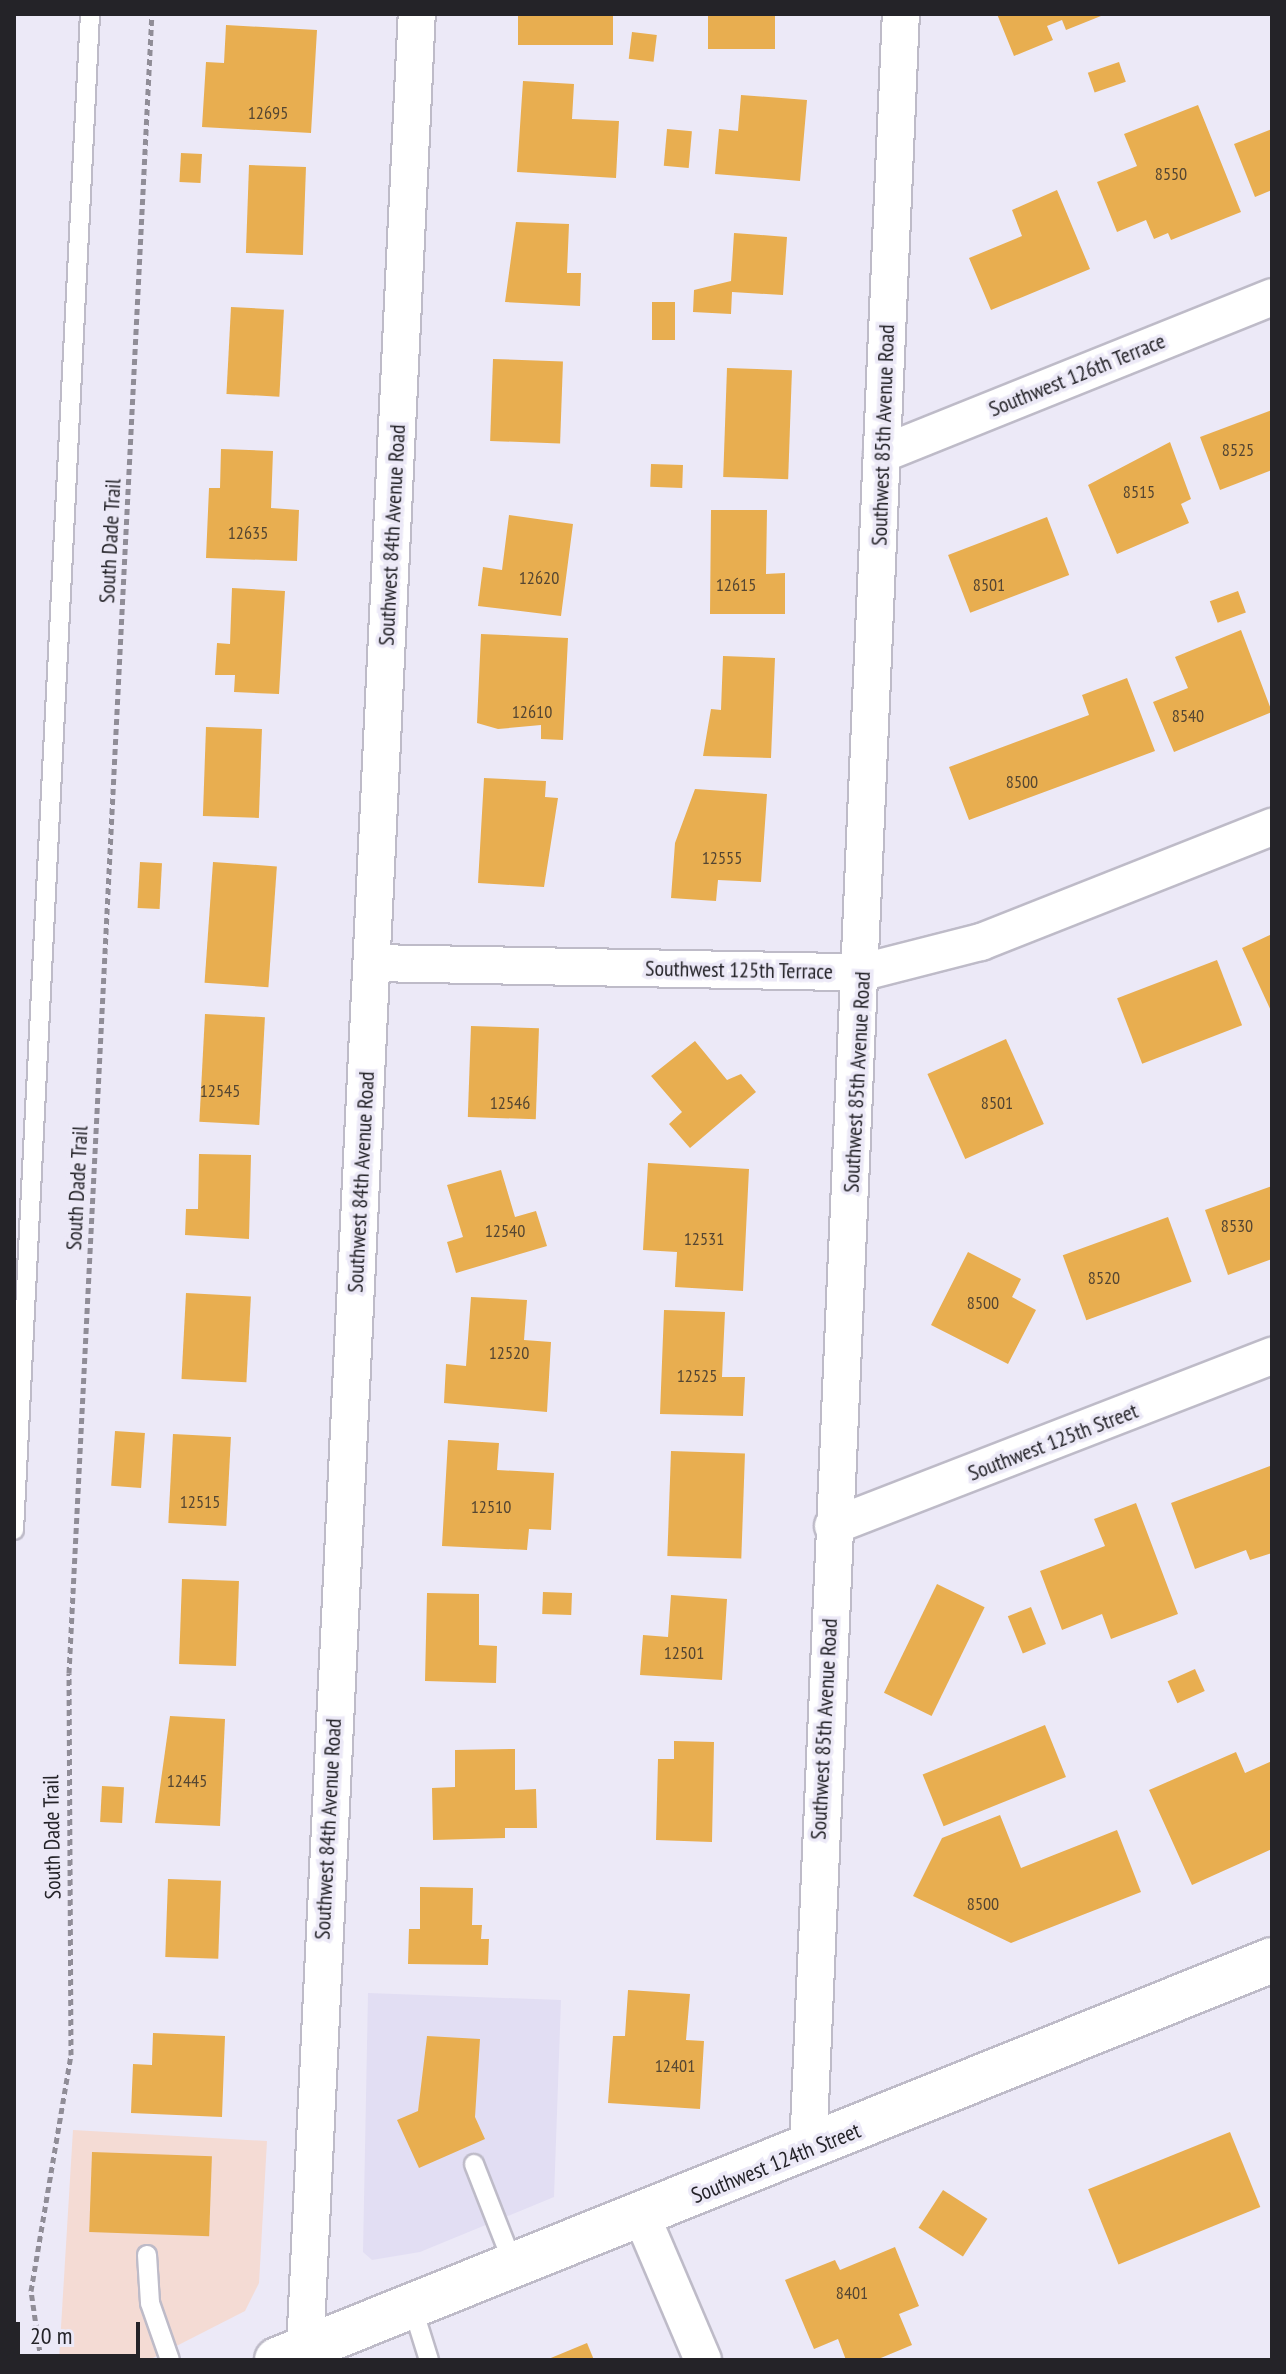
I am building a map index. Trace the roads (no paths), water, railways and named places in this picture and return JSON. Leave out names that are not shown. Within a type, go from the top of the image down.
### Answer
[{"type":"street","name":"Southwest 84th Avenue Road","points":[[291,2355],[372,963],[417,14]]},
{"type":"street","name":"Southwest 85th Avenue Road","points":[[808,2150],[833,1526],[863,972],[901,14]]},
{"type":"street","name":"Southwest 126th Terrace","points":[[882,454],[1272,297]]},
{"type":"street","name":"Southwest 125th Terrace","points":[[372,963],[863,972],[981,942],[1272,827]]},
{"type":"street","name":"Southwest 125th Street","points":[[833,1526],[1272,1356]]},
{"type":"street","name":"Southwest 124th Street","points":[[291,2355],[642,2217],[1272,1960]]},
{"type":"street","points":[[642,2217],[703,2360]]},
{"type":"lane","points":[[14,1530],[90,14]]},
{"type":"lane","points":[[474,2164],[515,2268]]},
{"type":"lane","points":[[147,2255],[150,2303],[170,2360]]},
{"type":"lane","points":[[413,2309],[429,2360]]}]
